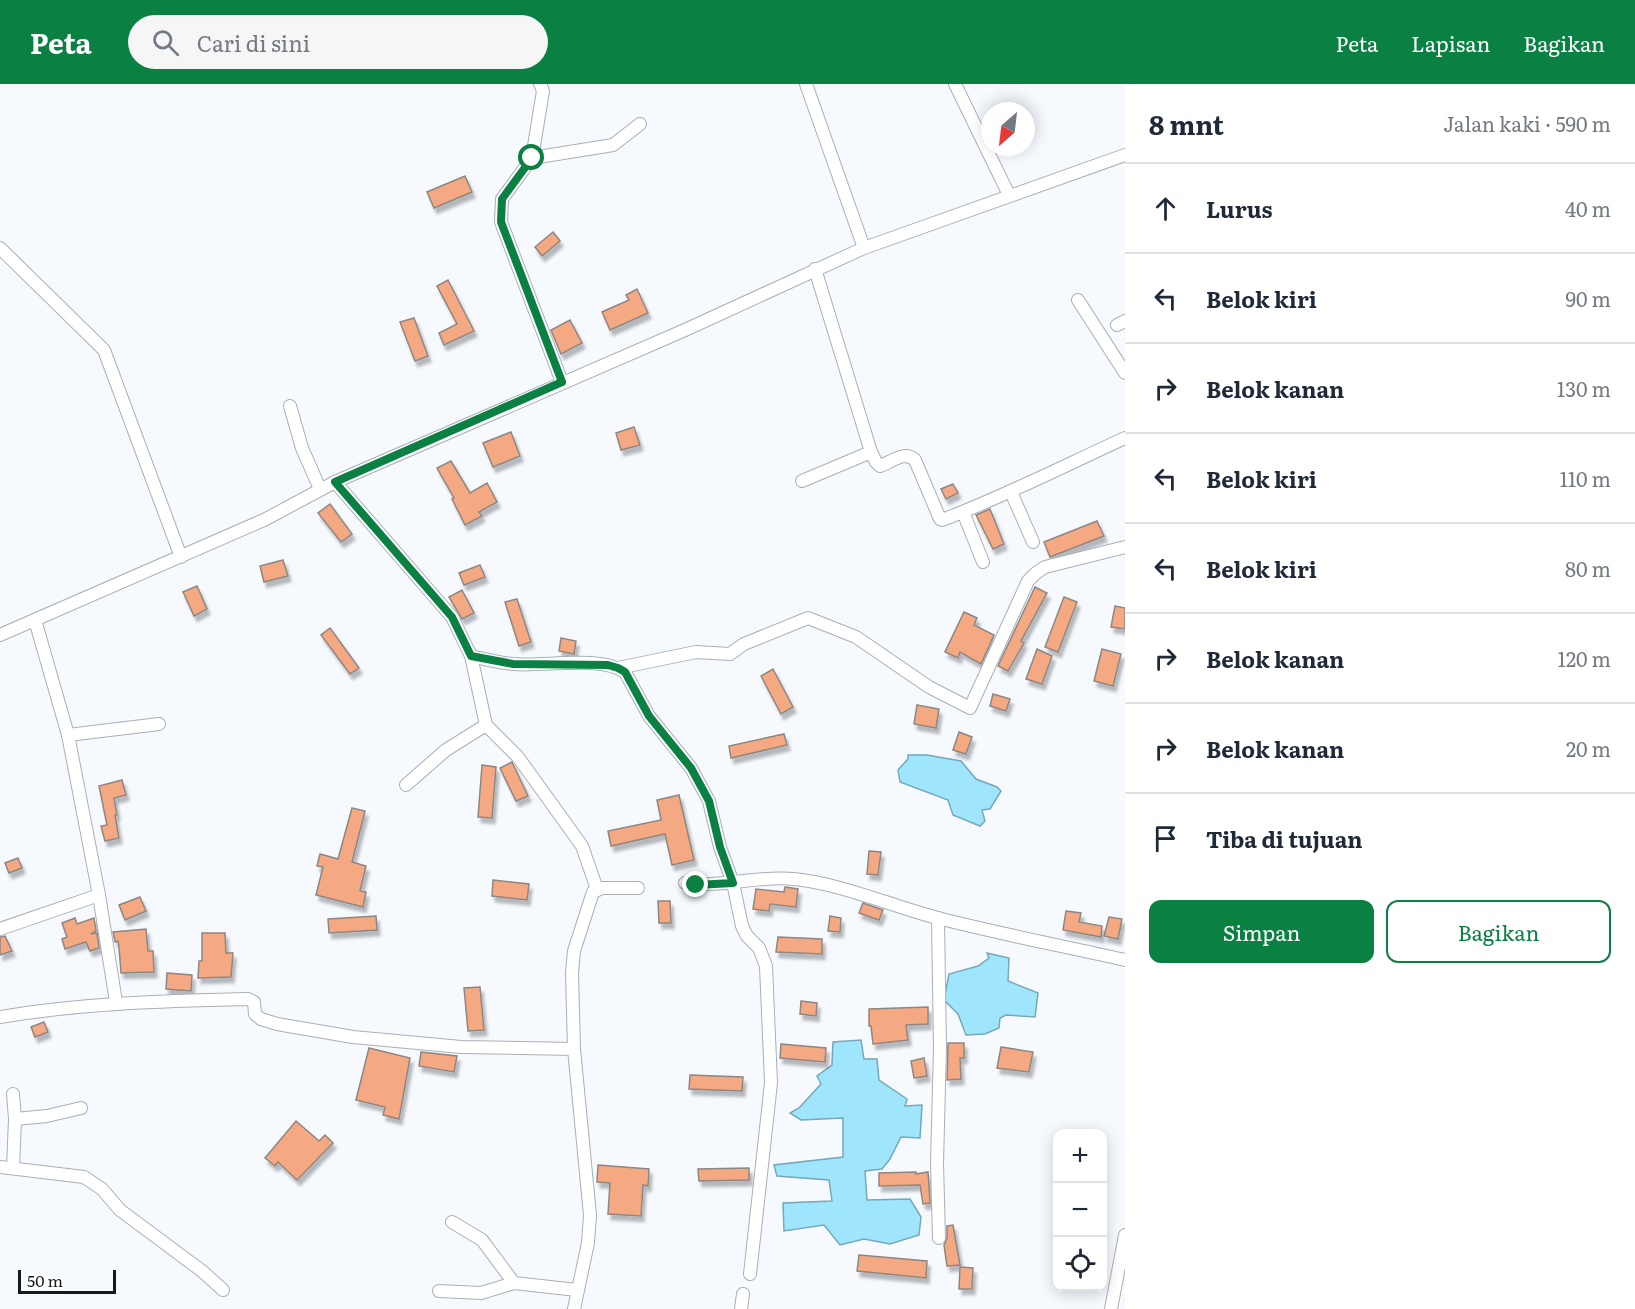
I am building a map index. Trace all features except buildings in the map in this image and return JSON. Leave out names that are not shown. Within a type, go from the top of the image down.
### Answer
[{"type":"street","points":[[540,84],[543,91],[532,158],[502,199],[501,222],[562,382]]},
{"type":"street","points":[[806,84],[864,248]]},
{"type":"street","points":[[955,84],[1009,195]]},
{"type":"street","points":[[532,158],[614,145],[640,124]]},
{"type":"street","points":[[0,635],[264,520],[335,482],[685,330],[864,248],[1125,155]]},
{"type":"street","points":[[0,248],[104,350],[181,556]]},
{"type":"street","points":[[815,269],[876,462],[880,466],[904,455],[915,460],[938,517],[942,520],[1011,492],[1125,438]]},
{"type":"street","points":[[1078,300],[1125,373]]},
{"type":"street","points":[[290,406],[302,448],[320,489]]},
{"type":"street","points":[[802,481],[871,452]]},
{"type":"street","points":[[335,482],[452,617],[471,656],[486,725],[518,757],[582,846],[597,889]]},
{"type":"street","points":[[1011,492],[1033,542]]},
{"type":"street","points":[[963,512],[983,562]]},
{"type":"street","points":[[618,668],[696,652],[730,654],[744,644],[808,618],[856,637],[928,687],[970,708],[1028,581],[1045,567],[1125,547]]},
{"type":"street","points":[[35,620],[68,735],[99,895],[116,1002]]},
{"type":"street","points":[[471,656],[513,664],[608,665],[625,672],[649,716],[691,768],[705,792],[720,847],[733,883],[742,926],[747,936],[759,948],[766,966],[771,1083],[750,1274]]},
{"type":"street","points":[[68,735],[159,724]]},
{"type":"street","points":[[406,785],[446,750],[486,725]]},
{"type":"street","points":[[685,883],[733,883],[775,879],[815,882],[939,918],[1125,960]]},
{"type":"street","points":[[574,1309],[576,1290],[588,1243],[590,1215],[574,1049],[572,973],[574,951],[593,892],[597,889],[638,888]]},
{"type":"street","points":[[0,929],[99,895]]},
{"type":"street","points":[[939,918],[940,1048],[937,1163],[939,1238]]},
{"type":"street","points":[[0,1017],[116,1002],[248,999],[254,1002],[255,1014],[261,1019],[277,1024],[353,1037],[461,1047],[574,1049]]},
{"type":"street","points":[[13,1094],[15,1119],[6,1167],[84,1177],[102,1189],[120,1210],[202,1271],[223,1290]]},
{"type":"street","points":[[15,1119],[47,1116],[81,1108]]},
{"type":"street","points":[[452,1222],[482,1240],[514,1283]]},
{"type":"street","points":[[1111,1309],[1120,1286],[1125,1235]]},
{"type":"street","points":[[439,1291],[480,1293],[514,1283],[576,1290]]},
{"type":"street","points":[[741,1309],[743,1294]]},
{"type":"water","points":[[908,755],[927,755],[961,761],[976,779],[997,787],[1001,791],[990,809],[982,810],[985,821],[980,826],[953,815],[948,800],[900,782],[898,770],[908,759]]},
{"type":"water","points":[[987,953],[1009,958],[1008,981],[1038,993],[1035,1017],[1006,1015],[1000,1018],[999,1028],[985,1034],[966,1035],[958,1014],[944,1000],[949,974],[978,966],[989,958]]},
{"type":"water","points":[[861,1040],[864,1059],[877,1059],[879,1080],[907,1099],[905,1106],[922,1105],[920,1138],[901,1137],[882,1169],[865,1171],[867,1200],[910,1199],[921,1217],[919,1235],[890,1244],[864,1239],[840,1245],[824,1225],[784,1231],[783,1203],[832,1201],[829,1180],[777,1176],[774,1165],[843,1157],[843,1118],[801,1120],[790,1113],[799,1108],[821,1084],[817,1076],[832,1065],[833,1042]]},
{"type":"route","points":[[532,158],[502,199],[501,222],[562,382],[335,482],[452,617],[471,656],[513,664],[608,665],[625,672],[649,716],[691,768],[709,801],[720,847],[733,883],[696,885]]}]
